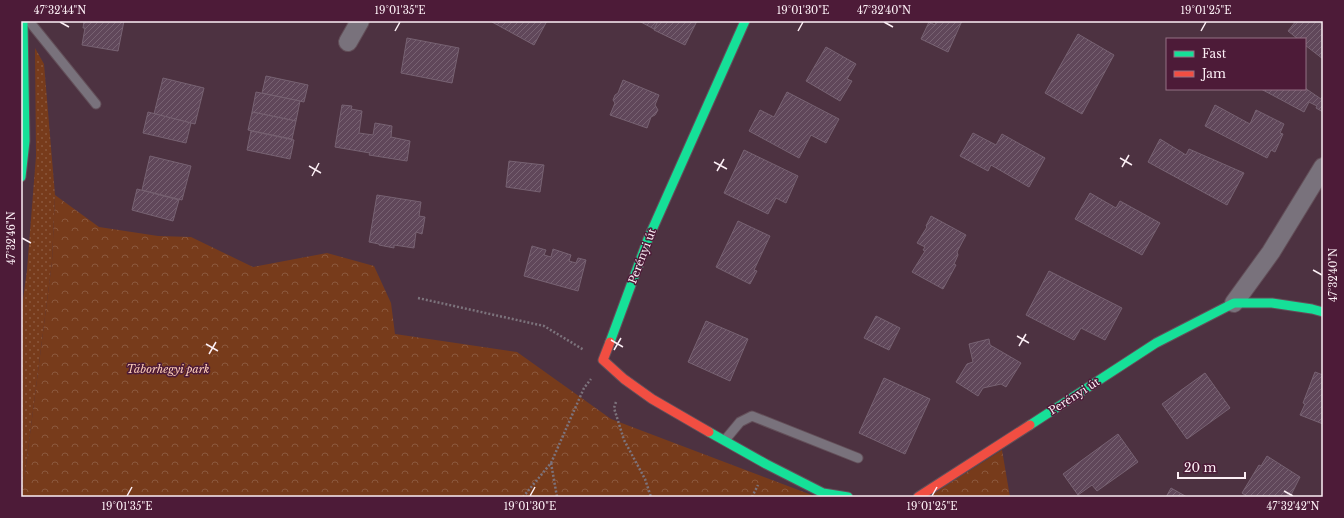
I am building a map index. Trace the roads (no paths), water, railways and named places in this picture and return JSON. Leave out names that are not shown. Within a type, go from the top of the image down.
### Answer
[{"type":"street","points":[[21,177],[25,141],[23,21]]},
{"type":"street","points":[[348,42],[360,21]]},
{"type":"street","name":"Perényi út","points":[[725,440],[652,398],[624,379],[603,360],[648,239],[745,21]]},
{"type":"street","name":"Perényi út","points":[[918,497],[1156,343],[1234,303],[1271,252],[1323,168]]},
{"type":"street","name":"Perényi út","points":[[1234,303],[1272,303],[1323,312]]},
{"type":"street","points":[[725,440],[766,464],[823,493],[848,497]]},
{"type":"lane","points":[[29,21],[96,104]]},
{"type":"lane","points":[[725,440],[740,422],[752,416],[858,458]]},
{"type":"park label","name":"Táborhegyi park","points":[[168,369]]}]
